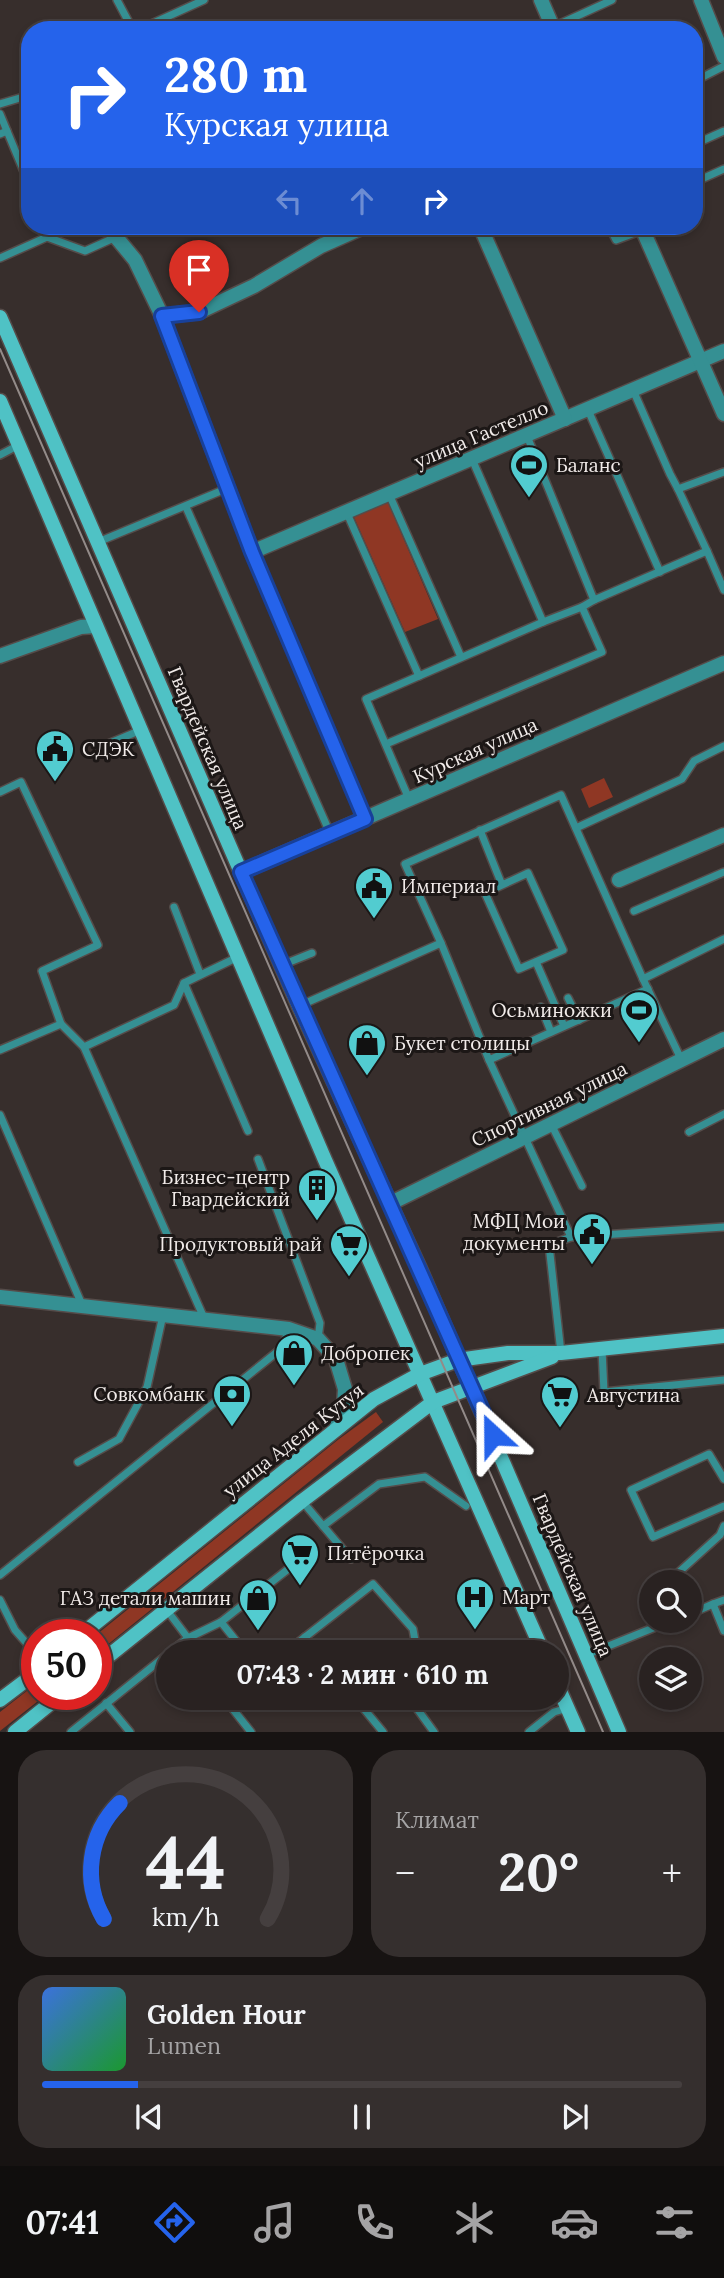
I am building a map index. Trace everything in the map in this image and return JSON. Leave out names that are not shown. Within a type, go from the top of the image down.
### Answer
[{"type":"main road","name":"Гвардейская улица","points":[[0,317],[299,1006],[391,1203],[619,1732]]},
{"type":"main road","points":[[0,401],[238,957],[539,1640]]},
{"type":"main road","name":"улица Аделя Кутуя","points":[[101,1619],[374,1399],[420,1374],[458,1360],[508,1353],[561,1353],[724,1336]]},
{"type":"main road","name":"улица Аделя Кутуя","points":[[112,1653],[302,1501],[433,1402],[561,1353]]},
{"type":"main road","points":[[0,1700],[21,1684]]},
{"type":"main road","points":[[16,1732],[42,1710]]},
{"type":"main road","points":[[569,1710],[578,1732]]},
{"type":"street","points":[[541,0],[550,21]]},
{"type":"street","points":[[701,0],[724,57]]},
{"type":"street","points":[[116,235],[135,260],[162,316],[252,552]]},
{"type":"street","points":[[162,316],[199,312],[254,286],[321,246],[346,235]]},
{"type":"street","points":[[484,235],[565,419]]},
{"type":"street","points":[[645,235],[724,414]]},
{"type":"street","name":"улица Гастелло","points":[[252,552],[724,351]]},
{"type":"street","points":[[0,656],[81,627],[96,626]]},
{"type":"street","name":"Курская улица","points":[[241,872],[724,663]]},
{"type":"street","points":[[619,880],[724,835]]},
{"type":"street","name":"Спортивная улица","points":[[391,1203],[724,1039]]},
{"type":"street","points":[[0,1297],[289,1329],[318,1339],[336,1359],[345,1389],[344,1406],[336,1429]]},
{"type":"lane","points":[[117,0],[128,21]]},
{"type":"lane","points":[[158,21],[204,0]]},
{"type":"lane","points":[[566,21],[601,2],[612,0]]},
{"type":"lane","points":[[703,78],[724,66]]},
{"type":"lane","points":[[0,104],[21,98]]},
{"type":"lane","points":[[0,114],[4,133],[21,168]]},
{"type":"lane","points":[[703,140],[724,131]]},
{"type":"lane","points":[[703,178],[724,169]]},
{"type":"lane","points":[[0,258],[47,237],[85,251],[107,235]]},
{"type":"lane","points":[[614,235],[616,240],[627,235]]},
{"type":"lane","points":[[633,390],[724,590]]},
{"type":"lane","points":[[588,410],[660,572]]},
{"type":"lane","points":[[527,436],[594,600]]},
{"type":"lane","points":[[0,455],[19,445]]},
{"type":"lane","points":[[472,459],[543,622]]},
{"type":"lane","points":[[678,489],[724,472]]},
{"type":"lane","points":[[98,542],[228,488]]},
{"type":"lane","points":[[389,493],[461,657]]},
{"type":"lane","points":[[186,506],[331,834]]},
{"type":"lane","points":[[346,511],[419,676]]},
{"type":"lane","points":[[410,800],[366,699],[708,551]]},
{"type":"lane","points":[[252,552],[365,819]]},
{"type":"lane","points":[[386,744],[602,652],[582,607]]},
{"type":"lane","points":[[103,746],[141,730]]},
{"type":"lane","points":[[576,828],[682,779],[694,761],[724,746]]},
{"type":"lane","points":[[0,792],[21,782],[98,945],[42,971],[61,1024],[84,1046],[205,1319]]},
{"type":"lane","points":[[571,1237],[489,1060],[405,864],[561,796],[681,1059]]},
{"type":"lane","points":[[480,830],[502,885]]},
{"type":"lane","points":[[634,911],[724,872]]},
{"type":"lane","points":[[528,873],[563,950],[519,970],[485,893],[502,885],[528,873]]},
{"type":"lane","points":[[604,888],[619,880]]},
{"type":"lane","points":[[174,908],[200,974]]},
{"type":"lane","points":[[643,979],[724,939]]},
{"type":"lane","points":[[299,1006],[440,943]]},
{"type":"lane","points":[[282,965],[312,953]]},
{"type":"lane","points":[[84,1046],[174,1004],[184,983],[238,957]]},
{"type":"lane","points":[[536,962],[564,1026]]},
{"type":"lane","points":[[184,983],[248,1131]]},
{"type":"lane","points":[[489,1060],[648,989]]},
{"type":"lane","points":[[568,998],[579,1020]]},
{"type":"lane","points":[[541,1007],[551,1032]]},
{"type":"lane","points":[[0,1051],[61,1024]]},
{"type":"lane","points":[[689,1132],[724,1114]]},
{"type":"lane","points":[[0,1115],[83,1307]]},
{"type":"lane","points":[[551,1124],[582,1186]]},
{"type":"lane","points":[[258,1159],[320,1324],[318,1339]]},
{"type":"lane","points":[[561,1353],[549,1245],[571,1237],[724,1227]]},
{"type":"lane","points":[[78,1462],[119,1439],[147,1387],[163,1315]]},
{"type":"lane","points":[[0,1575],[282,1348],[289,1329]]},
{"type":"lane","points":[[602,1348],[604,1392],[724,1380]]},
{"type":"lane","points":[[724,1479],[709,1454],[631,1490],[653,1538],[724,1506]]},
{"type":"lane","points":[[323,1526],[379,1484],[425,1477],[467,1506]]},
{"type":"lane","points":[[302,1501],[351,1559]]},
{"type":"lane","points":[[681,1570],[720,1535],[724,1526]]},
{"type":"lane","points":[[185,1640],[221,1622],[306,1555]]},
{"type":"lane","points":[[367,1577],[413,1629],[415,1640]]},
{"type":"lane","points":[[301,1640],[373,1584]]},
{"type":"lane","points":[[0,1600],[21,1637]]},
{"type":"lane","points":[[702,1609],[724,1600]]},
{"type":"lane","points":[[713,1604],[724,1631]]},
{"type":"lane","points":[[166,1609],[188,1637]]},
{"type":"lane","points":[[221,1622],[235,1640]]},
{"type":"lane","points":[[586,1656],[639,1632]]},
{"type":"lane","points":[[112,1698],[156,1663]]},
{"type":"lane","points":[[71,1732],[98,1710]]},
{"type":"lane","points":[[112,1710],[130,1732]]},
{"type":"lane","points":[[234,1710],[251,1732]]},
{"type":"lane","points":[[365,1710],[383,1732]]},
{"type":"lane","points":[[418,1710],[434,1732]]},
{"type":"lane","points":[[529,1732],[554,1712],[561,1710]]},
{"type":"shaded area","points":[[387,500],[438,619],[405,632],[353,515]]},
{"type":"shaded area","points":[[604,778],[613,797],[589,808],[581,789]]},
{"type":"shaded area","points":[[376,1412],[383,1422],[112,1641],[112,1622]]},
{"type":"shaded area","points":[[21,1696],[21,1710],[27,1710],[0,1731],[0,1712]]},
{"type":"tram line","points":[[0,349],[603,1732]]},
{"type":"place","name":"Баланс","points":[[529,499]]},
{"type":"place","name":"СДЭК","points":[[55,783]]},
{"type":"place","name":"Империал","points":[[374,920]]},
{"type":"place","name":"Осьминожки","points":[[639,1044]]},
{"type":"place","name":"Букет столицы","points":[[367,1077]]},
{"type":"place","name":"Бизнес-центр Гвардейский","points":[[317,1222]]},
{"type":"place","name":"МФЦ Мои документы","points":[[592,1266]]},
{"type":"place","name":"Продуктовый рай","points":[[349,1278]]},
{"type":"place","name":"Добропек","points":[[294,1387]]},
{"type":"place","name":"Совкомбанк","points":[[232,1428]]},
{"type":"place","name":"Августина","points":[[560,1429]]},
{"type":"place","name":"Пятёрочка","points":[[300,1587]]},
{"type":"place","name":"Март","points":[[475,1631]]},
{"type":"place","name":"ГАЗ детали машин","points":[[258,1632]]},
{"type":"route","points":[[199,312],[162,316],[252,552],[365,819],[241,872],[493,1435]]}]
